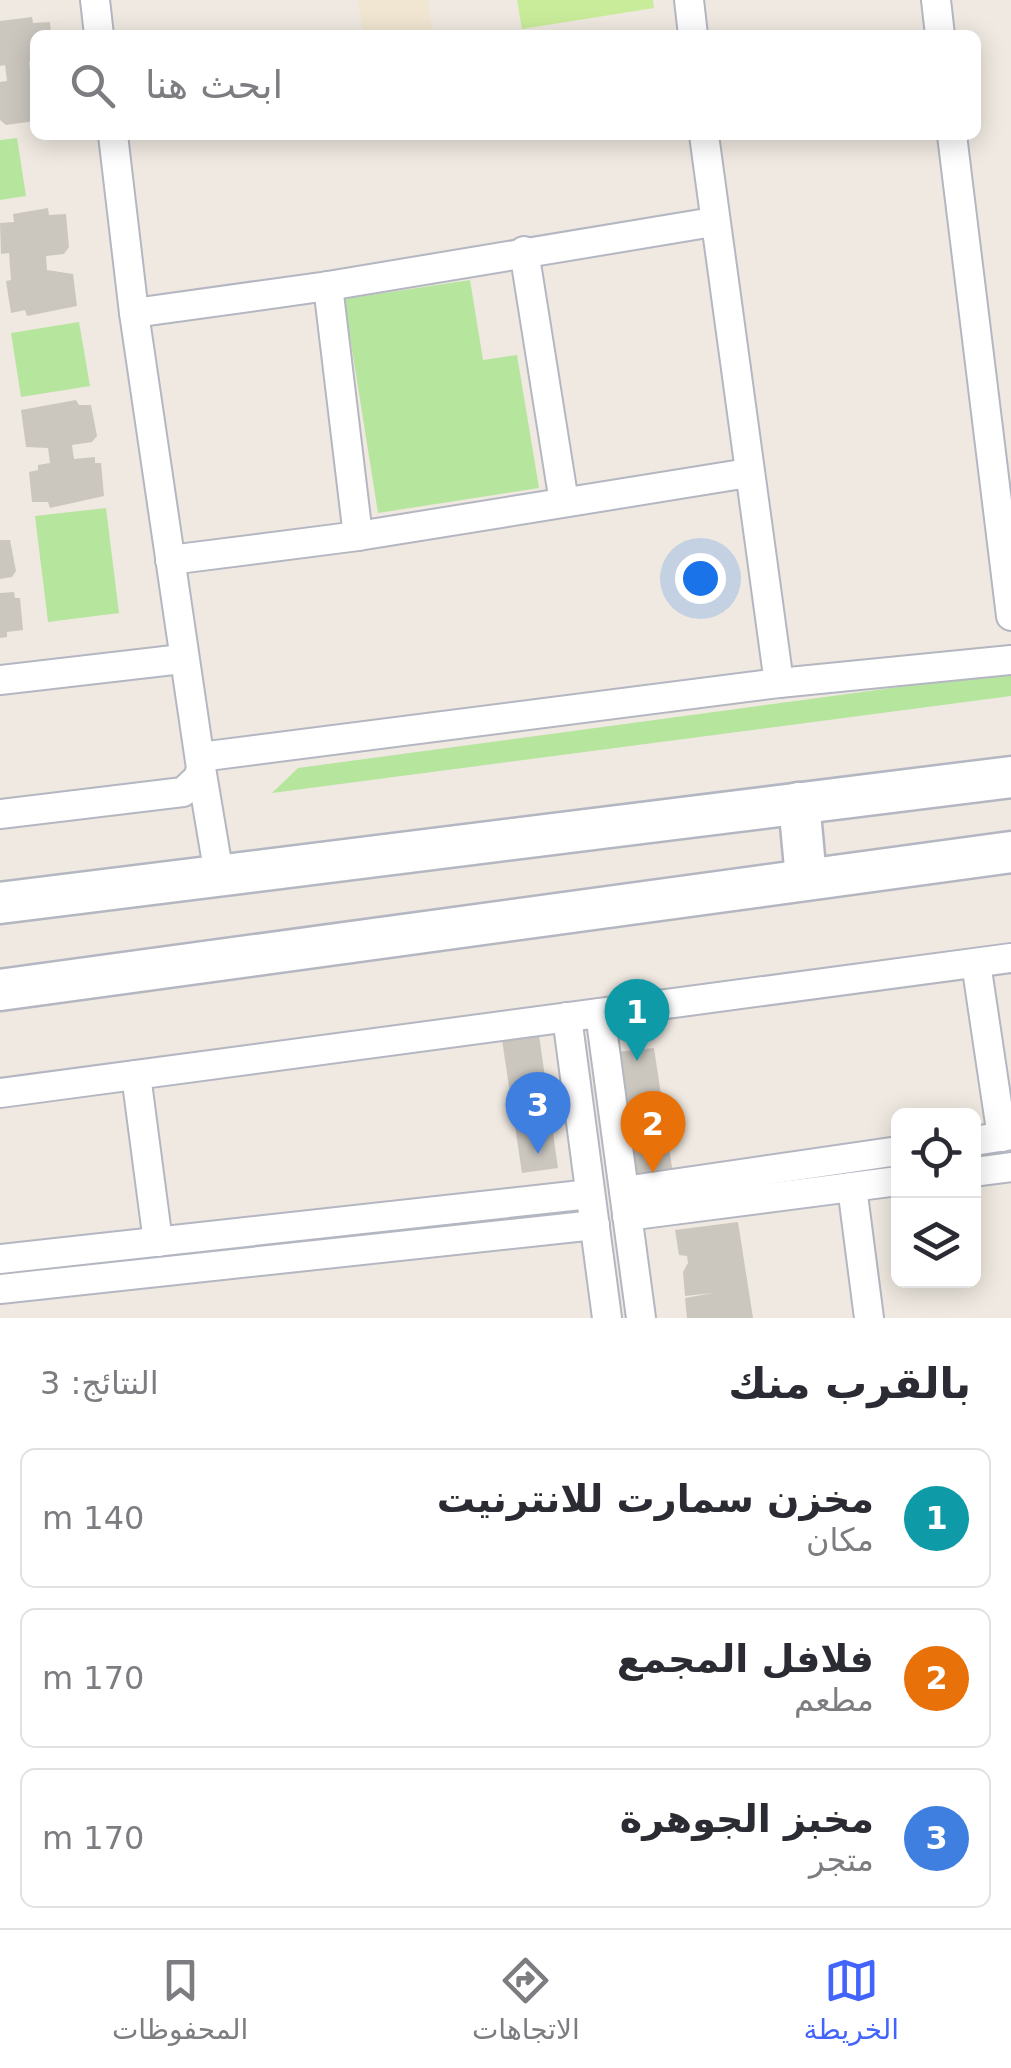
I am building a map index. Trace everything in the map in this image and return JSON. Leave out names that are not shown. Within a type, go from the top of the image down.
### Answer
[{"type":"main road","points":[[0,902],[1011,777]]},
{"type":"main road","points":[[798,803],[806,878]]},
{"type":"main road","points":[[0,990],[1011,852]]},
{"type":"street","points":[[95,0],[98,30]]},
{"type":"street","points":[[687,30],[689,0]]},
{"type":"street","points":[[936,0],[939,30]]},
{"type":"street","points":[[114,140],[182,660],[219,875]]},
{"type":"street","points":[[705,140],[779,683]]},
{"type":"street","points":[[953,140],[1000,454],[1011,616]]},
{"type":"street","points":[[134,313],[328,286],[524,250],[714,222]]},
{"type":"street","points":[[524,250],[564,502]]},
{"type":"street","points":[[328,286],[358,536]]},
{"type":"street","points":[[170,560],[358,536],[748,473]]},
{"type":"street","points":[[0,680],[182,660]]},
{"type":"street","points":[[201,763],[779,683],[1011,660]]},
{"type":"street","points":[[0,814],[183,792],[198,778],[201,763]]},
{"type":"street","points":[[0,1093],[1011,958]]},
{"type":"street","points":[[976,963],[1006,1136],[981,1139]]},
{"type":"street","points":[[600,1013],[641,1318]]},
{"type":"street","points":[[567,1016],[607,1318]]},
{"type":"street","points":[[136,1075],[158,1242]]},
{"type":"street","points":[[0,1288],[626,1203],[891,1153]]},
{"type":"street","points":[[981,1171],[1011,1167]]},
{"type":"street","points":[[626,1203],[891,1182]]},
{"type":"street","points":[[852,1187],[869,1318]]},
{"type":"street","points":[[0,1259],[158,1242],[592,1208]]},
{"type":"shaded area","points":[[358,0],[428,0],[432,30],[362,30]]},
{"type":"green space","points":[[517,0],[653,0],[654,8],[522,29]]},
{"type":"green space","points":[[17,138],[26,196],[0,200],[0,140]]},
{"type":"green space","points":[[470,280],[483,360],[517,355],[539,488],[378,513],[344,299]]},
{"type":"green space","points":[[79,322],[90,386],[21,397],[11,333]]},
{"type":"green space","points":[[106,508],[119,613],[48,622],[35,516]]},
{"type":"green space","points":[[1011,672],[1011,696],[272,793],[298,768]]},
{"type":"building","points":[[32,17],[33,23],[50,22],[51,30],[30,30],[30,122],[6,125],[0,120],[0,82],[7,81],[5,65],[0,66],[0,21]]},
{"type":"building","points":[[48,208],[49,215],[66,214],[69,247],[64,254],[46,256],[47,270],[73,274],[77,306],[27,316],[25,310],[11,313],[6,281],[11,280],[9,253],[1,254],[0,223],[14,222],[13,214]]},
{"type":"building","points":[[76,400],[79,405],[91,405],[97,436],[92,442],[72,445],[74,459],[95,457],[95,463],[101,463],[104,496],[50,508],[48,502],[32,502],[29,472],[50,463],[48,448],[26,447],[21,410]]},
{"type":"building","points":[[0,540],[10,540],[16,571],[12,577],[0,579]]},
{"type":"building","points":[[14,592],[15,598],[20,598],[23,630],[7,632],[7,637],[0,638],[0,593]]},
{"type":"building","points":[[539,1035],[558,1168],[522,1173],[502,1040]]},
{"type":"building","points":[[654,1048],[674,1181],[636,1187],[617,1052]]},
{"type":"building","points":[[738,1222],[753,1318],[687,1318],[685,1298],[713,1293],[685,1296],[683,1272],[687,1256],[679,1255],[675,1230]]},
{"type":"place","name":"مخزن سمارت للانترنيت","points":[[637,1061]]},
{"type":"place","name":"مخبز الجوهرة","points":[[538,1154]]},
{"type":"place","name":"فلافل المجمع","points":[[653,1173]]}]
